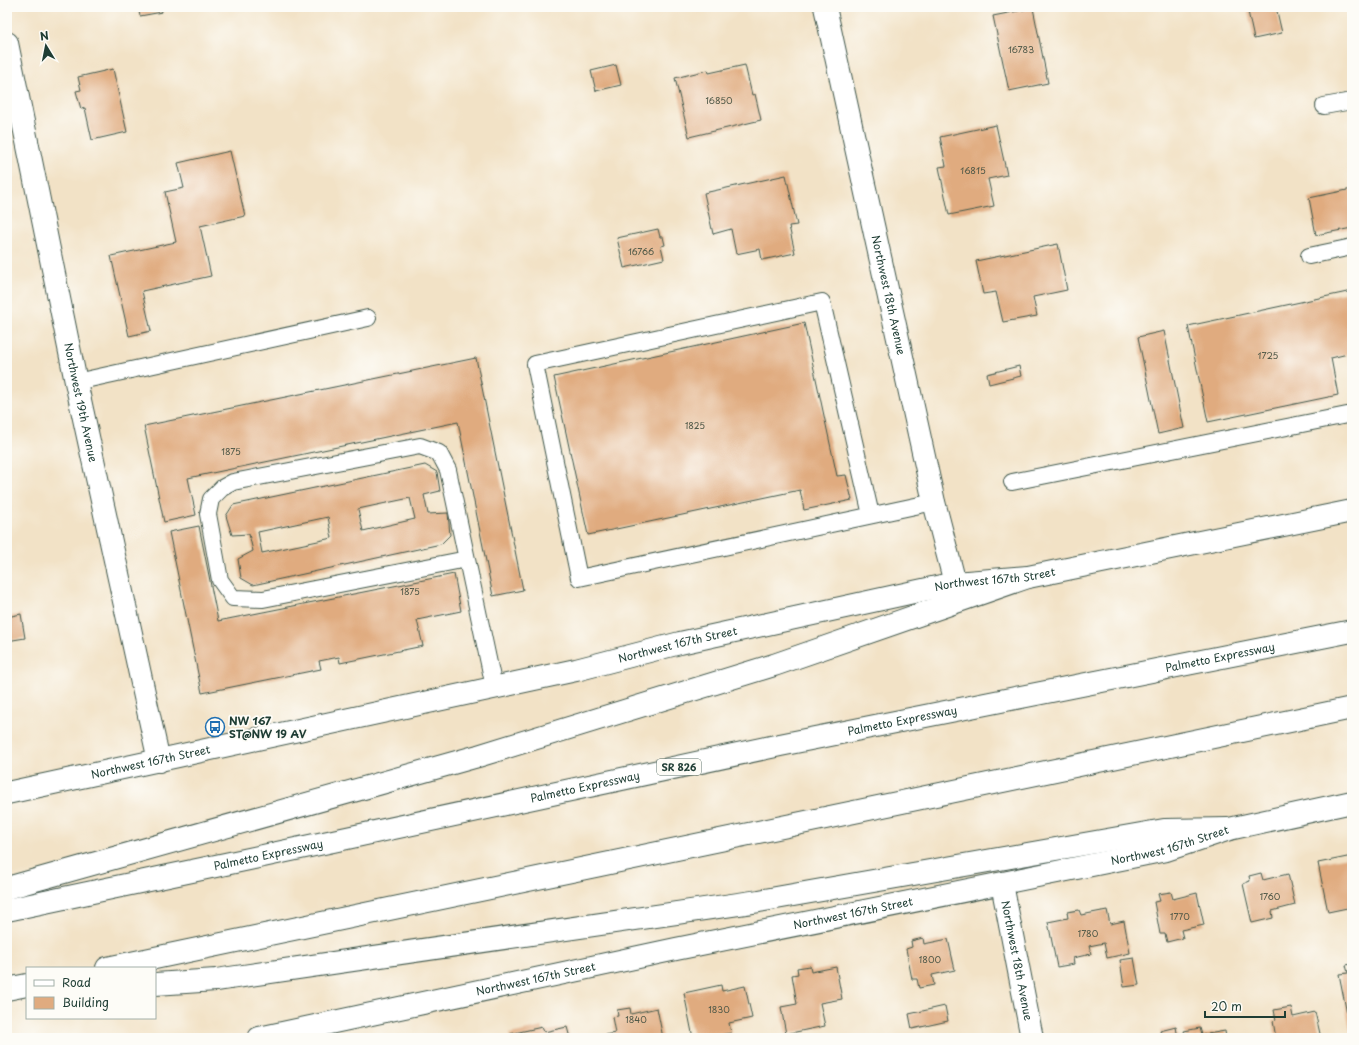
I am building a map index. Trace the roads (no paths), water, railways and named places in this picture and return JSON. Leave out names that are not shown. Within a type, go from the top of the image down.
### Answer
[{"type":"main road","name":"Northwest 18th Avenue","points":[[825,7],[934,502],[955,583]]},
{"type":"main road","name":"Northwest 19th Avenue","points":[[7,43],[76,382],[159,761]]},
{"type":"main road","name":"Northwest 167th Street","points":[[7,793],[576,670],[680,643],[955,583],[1028,577],[1352,512]]},
{"type":"main road","points":[[7,888],[478,756],[774,665],[1028,577]]},
{"type":"main road","name":"Palmetto Expressway","points":[[7,910],[257,858],[780,745],[1352,631]]},
{"type":"main road","points":[[112,967],[1352,708]]},
{"type":"main road","name":"Northwest 167th Street","points":[[259,1038],[676,949],[1166,850],[1228,829],[1352,802]]},
{"type":"main road","points":[[156,984],[216,980],[759,902],[1164,830],[1228,829]]},
{"type":"main road","name":"Northwest 18th Avenue","points":[[1002,884],[1032,1038]]},
{"type":"main road","points":[[7,989],[26,985]]},
{"type":"main road","points":[[7,995],[26,994]]},
{"type":"lane","points":[[1324,106],[1352,101]]},
{"type":"lane","points":[[1309,256],[1352,247]]},
{"type":"lane","points":[[871,515],[822,302],[535,364],[578,578],[934,502]]},
{"type":"lane","points":[[76,382],[368,318]]},
{"type":"lane","points":[[1012,482],[1352,414]]},
{"type":"lane","points":[[467,559],[263,599],[233,598],[220,580],[208,514],[211,499],[222,488],[233,482],[420,446],[439,453],[448,470],[467,559],[494,687]]},
{"type":"place","name":"NW 167 ST@NW 19 AV","points":[[215,727]]}]
